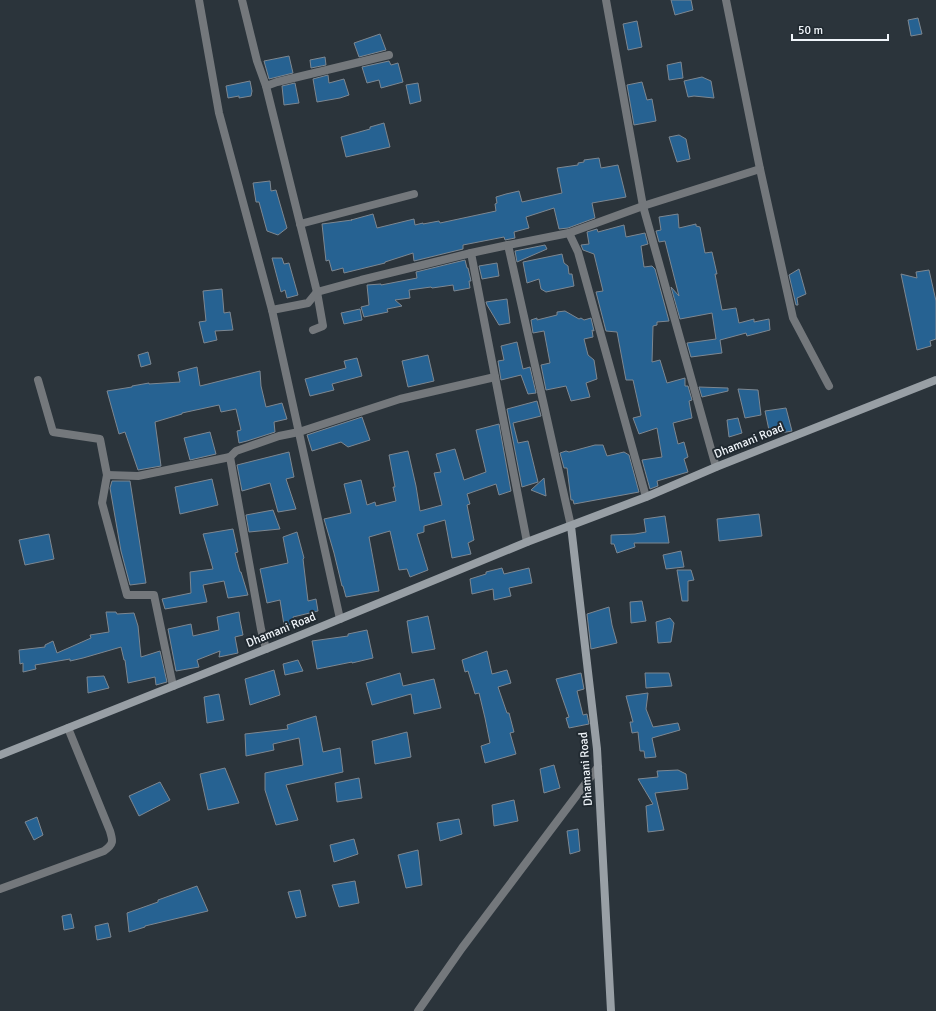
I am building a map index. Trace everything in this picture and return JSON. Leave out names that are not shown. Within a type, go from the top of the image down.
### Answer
[{"type":"main road","name":"Dhamani Road","points":[[0,755],[266,649],[527,542],[646,497],[716,467],[936,380]]},
{"type":"main road","name":"Dhamani Road","points":[[571,526],[597,749],[611,1011]]},
{"type":"street","points":[[199,0],[219,113],[272,310],[340,619]]},
{"type":"street","points":[[242,0],[257,61],[266,86],[317,292],[323,326],[313,330]]},
{"type":"street","points":[[606,0],[643,206],[716,467]]},
{"type":"street","points":[[726,0],[760,169],[793,318],[829,386]]},
{"type":"street","points":[[266,86],[389,55]]},
{"type":"street","points":[[272,310],[308,303],[317,292],[471,253],[569,233],[643,206],[760,169]]},
{"type":"street","points":[[300,224],[414,194]]},
{"type":"street","points":[[569,233],[578,252],[646,497]]},
{"type":"street","points":[[508,245],[571,526]]},
{"type":"street","points":[[471,253],[527,542]]},
{"type":"street","points":[[107,475],[138,476],[230,457],[236,451],[279,436],[299,432],[400,399],[495,377]]},
{"type":"street","points":[[38,380],[53,432],[100,439],[107,475],[102,503],[127,595],[154,595],[173,686]]},
{"type":"street","points":[[230,457],[261,629],[266,649]]},
{"type":"street","points":[[0,889],[104,851],[113,841],[68,728]]},
{"type":"street","points":[[418,1011],[462,948],[598,767]]},
{"type":"building","points":[[671,0],[691,0],[693,10],[675,15]]},
{"type":"building","points":[[918,18],[922,34],[911,36],[908,20]]},
{"type":"building","points":[[637,21],[642,47],[628,50],[623,24]]},
{"type":"building","points":[[380,34],[386,50],[359,57],[354,43]]},
{"type":"building","points":[[289,56],[293,73],[269,79],[264,61]]},
{"type":"building","points":[[325,57],[326,65],[311,68],[310,60]]},
{"type":"building","points":[[389,61],[391,65],[398,63],[403,82],[381,88],[379,80],[367,83],[362,67]]},
{"type":"building","points":[[681,62],[683,78],[669,80],[667,65]]},
{"type":"building","points":[[328,75],[329,83],[344,79],[349,95],[317,102],[313,79]]},
{"type":"building","points":[[702,77],[711,81],[714,98],[694,96],[688,97],[684,81]]},
{"type":"building","points":[[250,81],[252,91],[251,96],[228,98],[226,86]]},
{"type":"building","points":[[642,82],[647,100],[652,99],[656,121],[634,125],[627,85]]},
{"type":"building","points":[[295,83],[299,103],[284,105],[282,86]]},
{"type":"building","points":[[418,83],[421,101],[410,104],[406,85]]},
{"type":"building","points":[[384,123],[390,147],[346,157],[341,137],[370,129],[370,127]]},
{"type":"building","points":[[679,135],[686,139],[690,159],[677,162],[669,137]]},
{"type":"building","points":[[599,158],[601,168],[618,165],[626,197],[592,203],[595,218],[568,228],[559,229],[554,208],[526,217],[529,228],[514,232],[515,238],[505,240],[504,237],[463,245],[463,249],[414,261],[413,253],[385,263],[344,273],[343,268],[332,271],[329,260],[326,261],[322,224],[352,220],[373,214],[377,228],[414,219],[415,225],[439,221],[440,223],[496,211],[496,197],[506,194],[519,191],[522,202],[562,193],[557,168],[578,165],[578,163],[584,162],[584,160]]},
{"type":"building","points":[[270,181],[271,191],[276,190],[287,228],[278,235],[267,231],[259,202],[256,202],[253,183]]},
{"type":"building","points":[[678,214],[679,228],[696,224],[696,226],[700,227],[705,253],[712,252],[722,310],[736,308],[739,323],[754,319],[754,322],[769,319],[770,330],[747,336],[746,333],[720,340],[722,353],[691,357],[687,343],[716,339],[712,313],[680,319],[671,287],[679,296],[665,241],[659,242],[656,231],[661,230],[659,217]]},
{"type":"building","points":[[624,225],[626,237],[645,233],[648,244],[641,246],[644,267],[652,266],[655,269],[669,321],[657,322],[657,325],[653,326],[652,362],[660,360],[667,383],[685,378],[685,386],[688,386],[692,400],[689,401],[692,418],[673,423],[678,444],[684,442],[688,457],[684,459],[688,472],[657,481],[658,486],[650,489],[642,460],[662,457],[657,428],[639,434],[633,418],[641,416],[633,380],[626,380],[617,332],[606,331],[596,292],[603,291],[594,254],[583,250],[581,245],[589,244],[587,232],[597,229],[598,232]]},
{"type":"building","points":[[545,245],[547,249],[517,262],[515,251]]},
{"type":"building","points":[[562,254],[564,263],[568,266],[569,274],[572,274],[574,286],[546,292],[541,289],[539,279],[527,283],[523,262]]},
{"type":"building","points":[[272,258],[282,258],[284,264],[289,263],[298,295],[287,298],[285,290],[281,292]]},
{"type":"building","points":[[465,260],[471,281],[469,281],[470,288],[454,291],[453,285],[409,290],[410,298],[395,300],[402,306],[387,309],[388,312],[364,317],[361,307],[369,305],[367,285],[381,285],[417,278],[416,272]]},
{"type":"building","points":[[497,263],[499,276],[482,279],[479,266]]},
{"type":"building","points":[[799,269],[806,294],[797,298],[798,305],[796,305],[789,275]]},
{"type":"building","points":[[929,270],[936,301],[936,339],[930,341],[931,346],[917,350],[901,274],[917,278],[916,272]]},
{"type":"building","points":[[222,289],[224,313],[230,312],[233,330],[215,331],[217,340],[204,343],[199,322],[206,321],[203,291]]},
{"type":"building","points":[[507,299],[510,323],[499,325],[486,302]]},
{"type":"building","points":[[360,309],[362,320],[344,324],[341,313]]},
{"type":"building","points":[[565,311],[579,319],[581,318],[584,320],[591,318],[594,331],[592,330],[593,337],[584,339],[588,355],[594,360],[597,379],[586,383],[590,397],[571,401],[566,386],[546,390],[541,365],[550,363],[544,331],[533,333],[531,320],[557,315],[557,312]]},
{"type":"building","points":[[517,342],[523,369],[530,367],[536,393],[528,394],[521,375],[501,380],[498,361],[504,360],[501,346]]},
{"type":"building","points":[[148,352],[151,364],[141,367],[138,355]]},
{"type":"building","points":[[428,355],[434,381],[408,387],[402,361]]},
{"type":"building","points":[[357,358],[362,376],[332,384],[334,390],[310,396],[305,379],[346,368],[344,361]]},
{"type":"building","points":[[197,367],[200,386],[260,371],[261,386],[266,407],[282,403],[287,419],[274,422],[275,432],[239,443],[237,431],[241,430],[236,409],[221,412],[219,405],[182,413],[155,422],[161,466],[138,470],[125,432],[119,434],[107,391],[149,383],[180,382],[178,372]]},
{"type":"building","points":[[699,387],[728,388],[728,391],[702,397]]},
{"type":"building","points":[[738,389],[758,390],[761,415],[745,418]]},
{"type":"building","points":[[537,401],[541,416],[513,423],[518,443],[528,441],[538,482],[522,487],[507,409]]},
{"type":"building","points":[[786,408],[792,431],[770,435],[765,411]]},
{"type":"building","points":[[362,417],[370,440],[348,447],[341,442],[312,451],[307,435]]},
{"type":"building","points":[[738,418],[742,433],[729,437],[727,420]]},
{"type":"building","points":[[499,424],[511,491],[499,495],[496,484],[467,494],[470,504],[467,505],[474,540],[468,543],[471,554],[452,558],[445,520],[424,526],[424,532],[417,534],[428,570],[410,577],[407,569],[399,570],[390,531],[369,537],[379,591],[346,597],[324,519],[351,513],[344,484],[361,480],[367,505],[375,502],[376,506],[396,501],[389,455],[408,451],[420,511],[442,505],[434,473],[441,472],[436,454],[455,449],[464,480],[486,472],[476,430]]},
{"type":"building","points":[[210,432],[216,454],[190,460],[184,438]]},
{"type":"building","points":[[595,445],[603,445],[607,456],[624,452],[629,455],[639,492],[574,504],[573,500],[571,500],[567,468],[564,468],[560,453]]},
{"type":"building","points":[[289,452],[294,477],[286,479],[296,509],[278,512],[270,483],[242,491],[237,465]]},
{"type":"building","points":[[544,478],[546,496],[531,490]]},
{"type":"building","points":[[212,479],[218,505],[180,514],[175,487]]},
{"type":"building","points":[[112,481],[130,481],[146,583],[130,585],[121,551],[110,488]]},
{"type":"building","points":[[273,510],[280,529],[249,532],[246,515]]},
{"type":"building","points":[[759,514],[762,536],[719,541],[717,519]]},
{"type":"building","points":[[665,516],[669,543],[634,543],[635,547],[617,553],[614,544],[611,544],[611,535],[646,532],[644,519]]},
{"type":"building","points":[[233,529],[238,552],[235,553],[248,595],[228,598],[224,581],[203,585],[207,602],[165,609],[162,599],[191,593],[190,572],[213,569],[203,534]]},
{"type":"building","points":[[297,532],[304,558],[308,601],[316,599],[318,611],[293,617],[295,624],[284,625],[280,600],[267,603],[260,569],[288,563],[283,537]]},
{"type":"building","points":[[49,534],[54,559],[25,565],[19,540]]},
{"type":"building","points":[[681,551],[684,567],[666,569],[663,555]]},
{"type":"building","points":[[502,568],[504,574],[529,568],[532,583],[509,588],[511,596],[494,600],[493,589],[472,594],[470,579],[486,574],[486,572]]},
{"type":"building","points":[[677,570],[691,570],[694,580],[688,581],[688,601],[682,601]]},
{"type":"building","points":[[642,601],[646,621],[631,623],[630,602]]},
{"type":"building","points":[[609,607],[617,643],[591,649],[587,614]]},
{"type":"building","points":[[106,612],[116,612],[117,614],[134,613],[138,626],[141,657],[160,651],[167,682],[156,685],[155,677],[128,683],[125,660],[121,647],[70,661],[70,659],[35,665],[36,669],[23,672],[23,663],[20,664],[19,650],[45,647],[45,645],[53,641],[57,653],[91,638],[90,635],[109,632]]},
{"type":"building","points":[[239,612],[243,635],[235,637],[238,653],[219,657],[220,651],[197,660],[199,667],[176,671],[168,629],[191,624],[193,636],[219,630],[217,617]]},
{"type":"building","points":[[428,616],[435,649],[412,653],[407,621]]},
{"type":"building","points":[[670,618],[674,623],[671,642],[658,643],[656,622]]},
{"type":"building","points":[[367,630],[373,658],[317,669],[312,641],[348,636],[348,634]]},
{"type":"building","points":[[487,651],[492,674],[507,670],[511,683],[498,687],[507,713],[509,713],[514,732],[510,733],[516,754],[485,763],[481,746],[490,743],[485,718],[479,693],[475,694],[468,671],[465,672],[462,660]]},
{"type":"building","points":[[298,660],[303,671],[285,675],[283,664]]},
{"type":"building","points":[[274,670],[280,695],[250,705],[245,679]]},
{"type":"building","points":[[400,673],[403,686],[434,679],[441,708],[414,714],[411,694],[372,705],[366,683]]},
{"type":"building","points":[[581,673],[584,689],[577,691],[583,715],[587,714],[589,724],[569,728],[566,718],[569,717],[556,679]]},
{"type":"building","points":[[645,673],[669,673],[672,686],[646,688]]},
{"type":"building","points":[[104,676],[109,688],[88,693],[87,677]]},
{"type":"building","points":[[648,693],[646,709],[653,727],[678,723],[680,730],[652,738],[656,757],[645,758],[644,751],[640,751],[638,732],[632,733],[630,722],[633,722],[626,696]]},
{"type":"building","points":[[219,694],[224,720],[207,723],[204,697]]},
{"type":"building","points":[[316,716],[323,752],[340,748],[343,772],[286,785],[298,820],[276,825],[265,790],[265,773],[303,765],[299,738],[273,744],[274,750],[246,756],[245,734],[288,729],[287,725]]},
{"type":"building","points":[[407,732],[411,757],[375,764],[372,741]]},
{"type":"building","points":[[554,765],[560,788],[544,793],[540,769]]},
{"type":"building","points":[[225,768],[239,803],[208,810],[200,774]]},
{"type":"building","points":[[678,770],[686,774],[688,789],[655,793],[664,830],[648,832],[646,806],[653,804],[638,779],[658,777],[657,771]]},
{"type":"building","points":[[359,778],[362,798],[337,802],[335,783]]},
{"type":"building","points":[[160,782],[170,800],[139,816],[129,796]]},
{"type":"building","points":[[514,800],[518,821],[494,826],[492,805]]},
{"type":"building","points":[[37,817],[43,835],[34,840],[25,822]]},
{"type":"building","points":[[459,819],[462,834],[440,841],[437,823]]},
{"type":"building","points":[[578,829],[580,851],[570,854],[567,831]]},
{"type":"building","points":[[354,839],[358,854],[334,862],[330,845]]},
{"type":"building","points":[[418,850],[422,885],[406,888],[398,855]]},
{"type":"building","points":[[355,881],[359,903],[339,907],[332,885]]},
{"type":"building","points":[[197,886],[208,911],[145,926],[129,932],[127,913]]},
{"type":"building","points":[[300,890],[306,916],[296,918],[288,892]]},
{"type":"building","points":[[71,914],[74,928],[64,930],[62,916]]},
{"type":"building","points":[[108,923],[111,937],[97,940],[95,926]]}]
